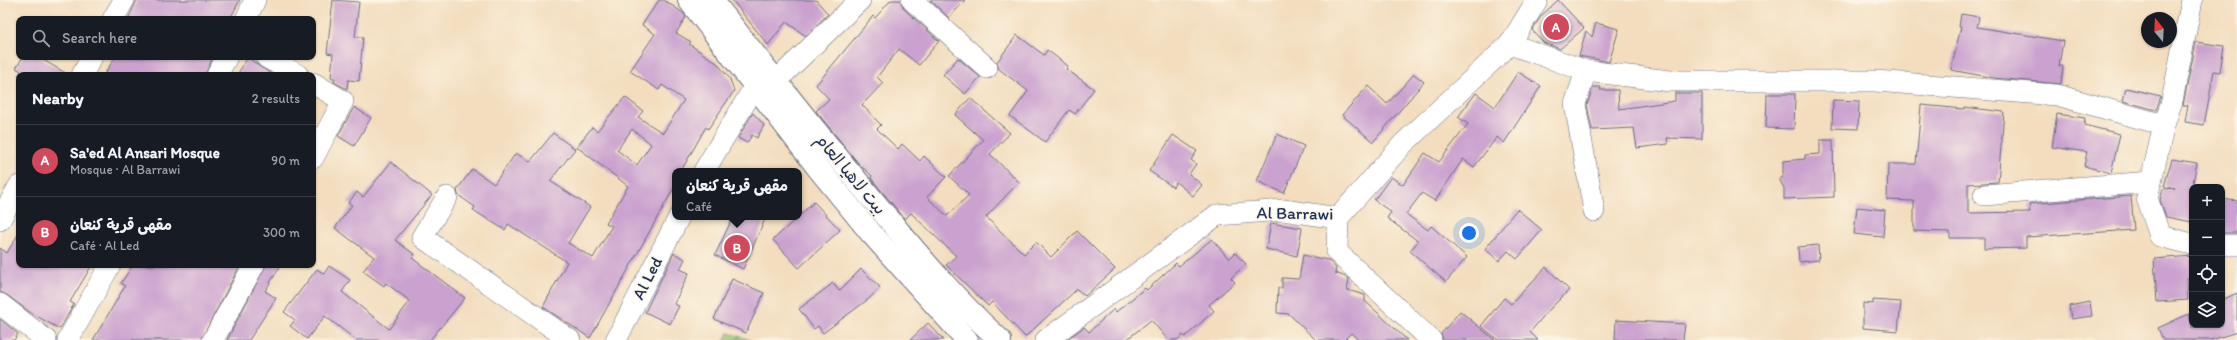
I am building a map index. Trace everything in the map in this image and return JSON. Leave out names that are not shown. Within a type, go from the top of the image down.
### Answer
[{"type":"main road","name":"بيت لاهيا العام","points":[[689,0],[898,230],[943,282],[1000,340]]},
{"type":"main road","name":"بيت لاهيا العام","points":[[712,0],[818,168],[871,233],[967,340]]},
{"type":"street","points":[[115,16],[124,0]]},
{"type":"street","points":[[247,16],[255,0]]},
{"type":"street","points":[[706,168],[765,84],[860,0]]},
{"type":"street","points":[[912,0],[987,68]]},
{"type":"street","name":"Al Barrawi","points":[[1046,340],[1216,215],[1283,210],[1338,218],[1403,144],[1510,44],[1537,0]]},
{"type":"street","points":[[2189,243],[2160,236],[2147,198],[2164,125],[2172,100],[2192,0]]},
{"type":"street","points":[[1510,44],[1586,71],[1670,81],[1875,81],[2057,95],[2164,125]]},
{"type":"street","points":[[84,72],[90,60]]},
{"type":"street","points":[[219,72],[225,60]]},
{"type":"street","points":[[271,60],[293,72]]},
{"type":"street","points":[[1586,71],[1575,104],[1594,210]]},
{"type":"street","points":[[316,85],[344,101],[316,152]]},
{"type":"street","points":[[1984,195],[2151,182]]},
{"type":"street","points":[[0,220],[16,191]]},
{"type":"street","points":[[447,197],[422,237],[570,340]]},
{"type":"street","points":[[1338,218],[1337,252],[1431,340]]},
{"type":"street","name":"Al Led","points":[[616,340],[677,220]]},
{"type":"street","points":[[2225,244],[2237,245]]},
{"type":"street","points":[[68,340],[108,268]]},
{"type":"street","points":[[213,340],[252,268]]},
{"type":"street","points":[[0,304],[46,340]]},
{"type":"green space","points":[[729,333],[750,340],[724,340]]},
{"type":"building","points":[[137,0],[240,0],[232,16],[129,16]]},
{"type":"building","points":[[333,0],[359,2],[355,37],[363,37],[359,81],[348,80],[347,89],[334,82],[335,78],[331,78],[333,54],[327,53]]},
{"type":"building","points":[[659,0],[664,0],[683,13],[686,17],[676,33],[691,42],[689,44],[717,63],[730,79],[734,91],[708,129],[706,127],[683,168],[672,168],[672,191],[590,338],[543,307],[567,262],[508,224],[505,230],[473,210],[475,207],[458,195],[457,190],[472,169],[494,184],[516,153],[530,162],[553,133],[575,149],[550,181],[590,207],[568,243],[593,258],[612,226],[606,223],[628,186],[577,147],[592,127],[597,131],[625,97],[643,111],[638,117],[663,133],[684,100],[662,85],[659,90],[630,71],[655,34],[642,25]],"holes":[[[632,129],[651,144],[637,165],[617,150]]]},
{"type":"building","points":[[732,0],[816,0],[828,14],[806,36],[786,22],[768,45]]},
{"type":"building","points":[[891,0],[900,0],[904,9],[939,41],[919,65],[899,49],[877,77],[883,83],[862,105],[881,125],[877,129],[898,149],[902,144],[920,161],[924,156],[946,177],[927,197],[947,216],[969,195],[949,176],[983,140],[955,115],[970,98],[1010,133],[990,154],[1019,182],[986,217],[1024,254],[1036,242],[1051,257],[1077,231],[1115,269],[1085,296],[1077,289],[1025,337],[992,302],[988,306],[946,265],[956,256],[911,213],[905,219],[871,178],[872,176],[859,164],[816,111],[829,99],[816,85],[873,16],[875,18]]},
{"type":"building","points":[[930,0],[965,0],[949,18]]},
{"type":"building","points":[[1558,0],[1584,28],[1560,49],[1544,43],[1532,30],[1542,15]]},
{"type":"building","points":[[1961,14],[1979,17],[1977,27],[2063,41],[2059,66],[2063,66],[2061,84],[1994,78],[1951,70],[1961,27],[1959,27]]},
{"type":"building","points":[[1596,23],[1619,29],[1609,62],[1579,56],[1586,31],[1592,37]]},
{"type":"building","points":[[1017,35],[1044,55],[1047,50],[1068,66],[1066,69],[1094,89],[1075,114],[1069,110],[1045,142],[1010,116],[1028,91],[999,69],[997,62]]},
{"type":"building","points":[[2196,42],[2224,46],[2220,72],[2214,71],[2204,125],[2185,122],[2188,105],[2183,105]]},
{"type":"building","points":[[958,58],[980,77],[965,94],[943,75]]},
{"type":"building","points":[[21,60],[43,60],[64,72],[20,72],[21,71],[16,68]]},
{"type":"building","points":[[113,60],[212,60],[206,72],[106,72]]},
{"type":"building","points":[[246,60],[252,60],[269,72],[239,72]]},
{"type":"building","points":[[1518,72],[1541,86],[1504,143],[1497,137],[1474,167],[1463,159],[1435,201],[1422,193],[1406,214],[1428,230],[1431,226],[1467,257],[1446,282],[1410,251],[1418,241],[1387,218],[1391,212],[1374,200],[1391,177],[1403,185],[1425,153],[1439,162],[1468,124],[1458,117],[1476,93],[1495,107]]},
{"type":"building","points":[[1414,74],[1424,82],[1373,142],[1342,115],[1368,86],[1387,104]]},
{"type":"building","points":[[1593,87],[1601,87],[1600,90],[1618,90],[1619,109],[1675,101],[1675,93],[1702,93],[1702,139],[1667,138],[1668,144],[1637,148],[1634,128],[1592,130],[1587,105]]},
{"type":"building","points":[[2126,88],[2161,96],[2156,110],[2123,101]]},
{"type":"building","points":[[1767,94],[1795,94],[1794,129],[1766,128]]},
{"type":"building","points":[[1833,100],[1859,101],[1858,129],[1832,128]]},
{"type":"building","points":[[1921,105],[1964,109],[1964,107],[2004,112],[1998,182],[1968,184],[1968,213],[2030,212],[2029,204],[2131,196],[2134,230],[2026,237],[2026,248],[1984,249],[1984,238],[1950,238],[1950,232],[1914,231],[1914,201],[1887,200],[1888,164],[1916,164]]},
{"type":"building","points":[[354,107],[371,118],[354,146],[338,136]]},
{"type":"building","points":[[753,113],[764,125],[757,138],[752,135],[747,143],[738,138]]},
{"type":"building","points":[[2057,114],[2085,118],[2084,125],[2120,134],[2111,173],[2084,166],[2087,152],[2052,147]]},
{"type":"building","points":[[1277,134],[1304,146],[1284,193],[1257,181]]},
{"type":"building","points":[[1173,135],[1197,151],[1191,160],[1196,164],[1189,174],[1202,185],[1193,196],[1176,182],[1173,187],[1149,171]]},
{"type":"building","points":[[1820,140],[1833,140],[1834,197],[1784,199],[1784,188],[1779,179],[1783,176],[1783,161],[1805,159],[1805,155],[1820,154]]},
{"type":"building","points":[[2172,159],[2197,163],[2193,184],[2189,184],[2189,221],[2166,217],[2160,200],[2163,189],[2175,188],[2164,186]]},
{"type":"building","points":[[391,162],[432,195],[395,240],[415,255],[412,258],[465,298],[430,340],[356,340],[325,316],[307,339],[290,326],[295,320],[284,312],[317,269],[324,274],[329,266],[350,280],[342,292],[389,329],[410,301],[386,283],[384,286],[363,271],[374,257],[335,228],[352,205],[348,203],[357,192],[363,197]]},
{"type":"building","points":[[2225,199],[2237,201],[2237,233],[2225,233]]},
{"type":"building","points":[[814,202],[840,230],[799,268],[773,240],[795,220],[802,220],[802,213]]},
{"type":"building","points":[[1857,207],[1885,210],[1883,237],[1854,234]]},
{"type":"building","points":[[1517,209],[1542,230],[1517,259],[1508,251],[1499,261],[1485,249]]},
{"type":"building","points":[[732,220],[765,220],[743,269],[715,255]]},
{"type":"building","points":[[1271,223],[1302,228],[1297,256],[1266,249]]},
{"type":"building","points":[[16,238],[16,268],[90,268],[70,302],[74,304],[60,329],[31,313],[7,295],[0,292],[0,248],[7,253]]},
{"type":"building","points":[[1212,239],[1229,259],[1235,253],[1246,264],[1231,278],[1235,282],[1209,305],[1214,311],[1185,337],[1183,335],[1177,340],[1168,340],[1151,320],[1126,340],[1066,340],[1084,327],[1089,332],[1114,309],[1116,312],[1145,288],[1147,290],[1176,263],[1179,266]]},
{"type":"building","points":[[1818,245],[1819,260],[1799,262],[1798,247]]},
{"type":"building","points":[[674,253],[685,259],[680,269],[689,273],[674,304],[679,306],[670,324],[645,312]]},
{"type":"building","points":[[1303,255],[1328,260],[1336,268],[1335,273],[1346,277],[1349,280],[1347,290],[1365,295],[1365,301],[1407,340],[1359,340],[1351,333],[1344,340],[1316,340],[1289,314],[1277,313],[1278,288],[1282,288],[1282,278],[1299,279]]},
{"type":"building","points":[[2189,256],[2189,278],[2187,278],[2188,300],[2157,302],[2154,259]]},
{"type":"building","points":[[1546,267],[1569,290],[1530,332],[1538,340],[1498,340],[1481,326],[1504,298],[1511,304]]},
{"type":"building","points":[[131,268],[238,268],[201,340],[93,340],[125,286],[121,283]]},
{"type":"building","points":[[264,268],[279,268],[265,291],[276,298],[249,340],[227,340]]},
{"type":"building","points":[[861,269],[880,287],[870,298],[823,333],[818,326],[814,329],[799,309],[833,283],[839,291]]},
{"type":"building","points":[[732,279],[764,293],[746,333],[714,319]]},
{"type":"building","points":[[2237,293],[2237,332],[2211,340],[2163,340],[2158,328],[2189,314],[2189,328],[2225,328],[2225,299]]},
{"type":"building","points":[[1873,300],[1901,302],[1898,331],[1863,328],[1863,303],[1873,304]]},
{"type":"building","points":[[2090,302],[2092,316],[2071,319],[2069,306]]},
{"type":"building","points":[[1460,311],[1495,340],[1443,340],[1441,334]]},
{"type":"building","points":[[0,319],[18,334],[14,340],[0,340]]},
{"type":"building","points":[[1616,320],[1685,324],[1683,340],[1615,340]]},
{"type":"building","points":[[928,323],[944,340],[910,340]]},
{"type":"place","name":"Sa'ed Al Ansari Mosque","points":[[1556,27]]},
{"type":"place","name":"مقهى قرية كنعان","points":[[737,248]]}]
